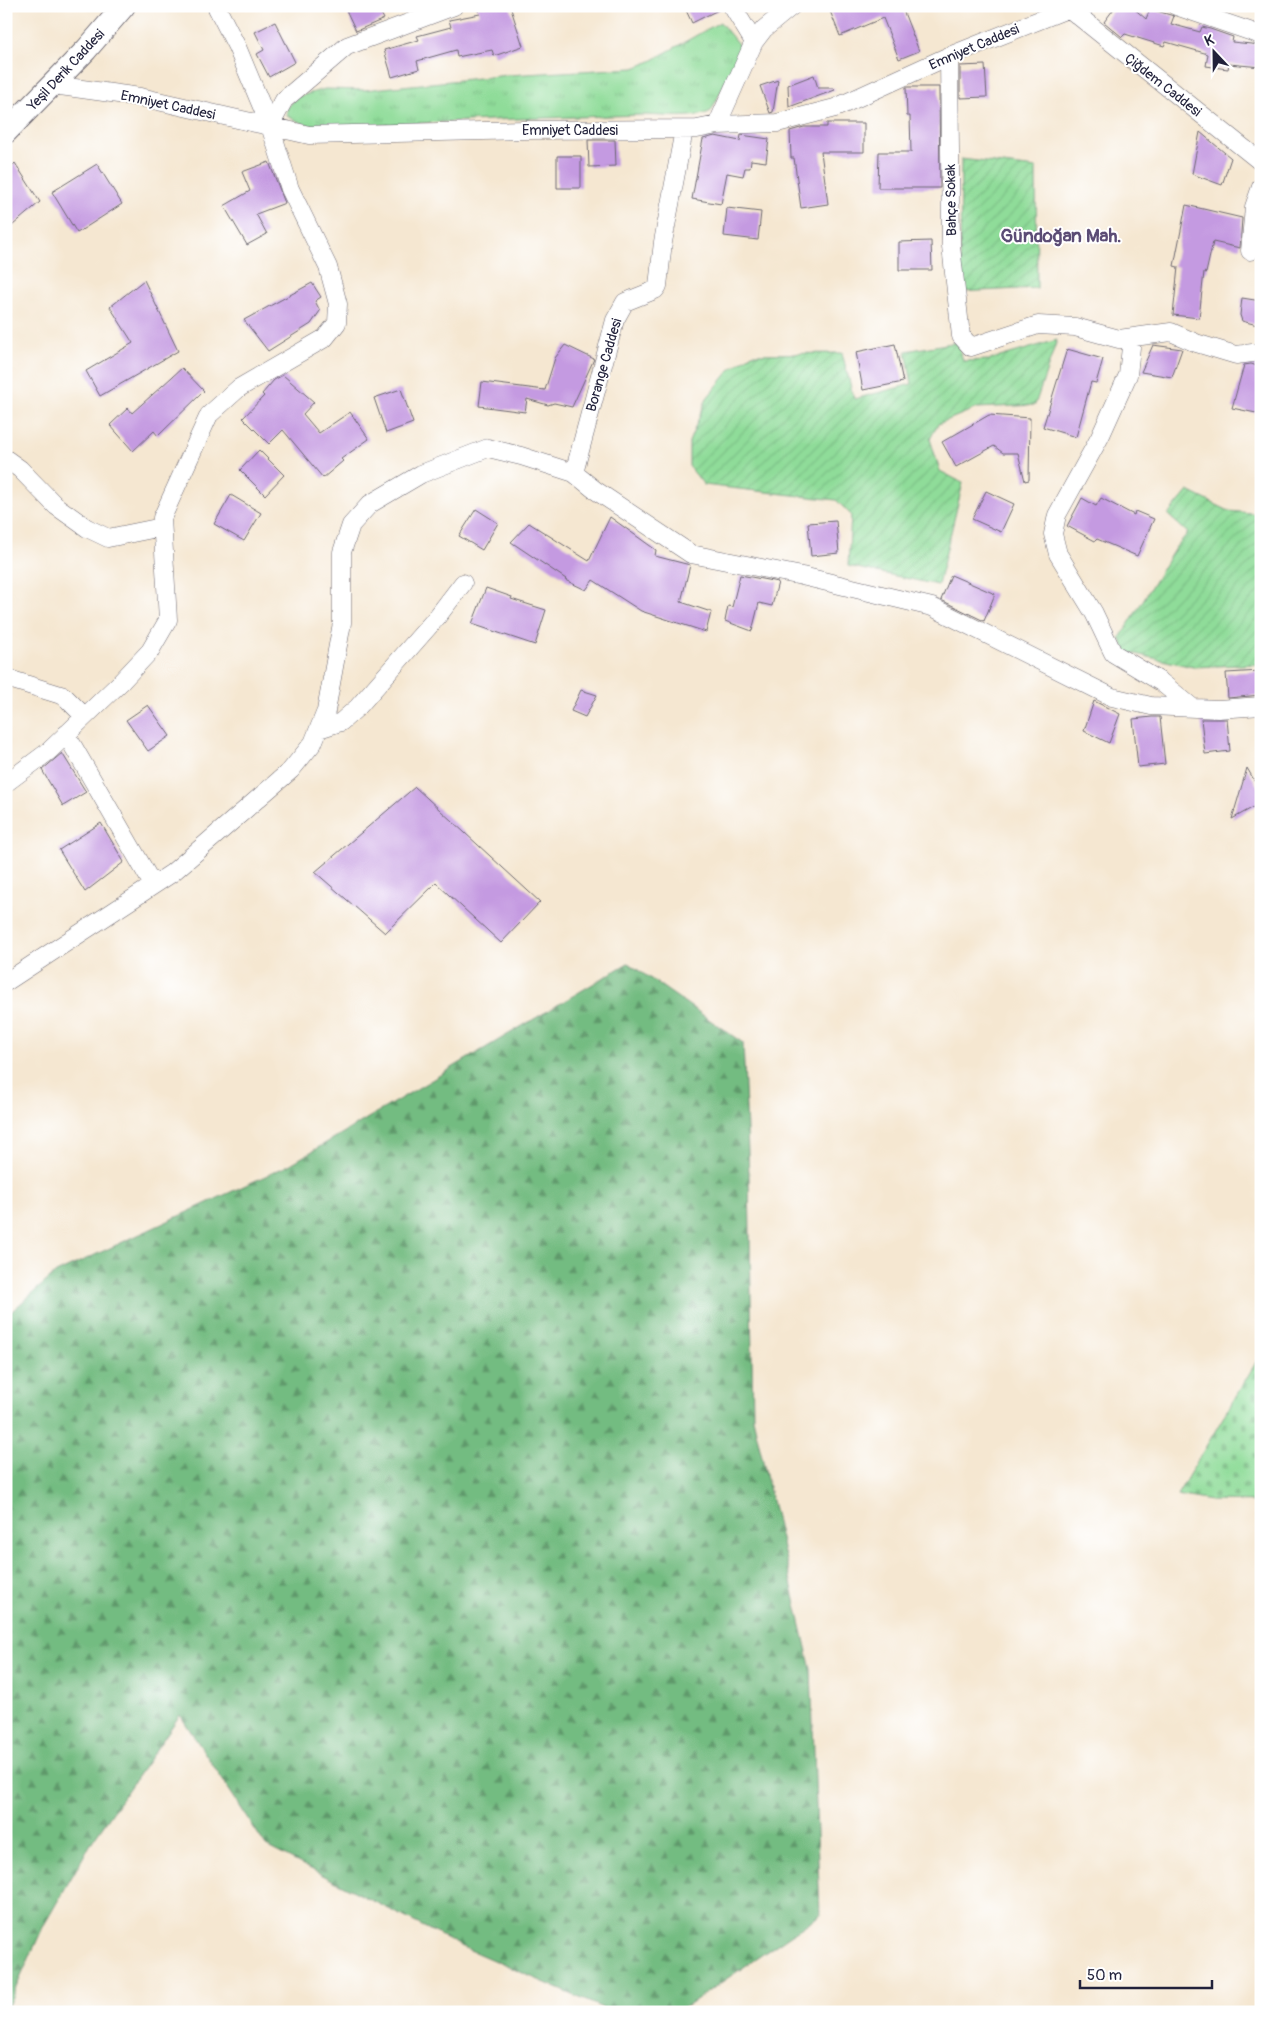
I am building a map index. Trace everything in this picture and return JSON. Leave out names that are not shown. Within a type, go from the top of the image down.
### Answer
[{"type":"main road","name":"Yeşil Derik Caddesi","points":[[6,132],[124,6]]},
{"type":"street","points":[[6,783],[49,751],[120,683],[150,651],[168,620],[162,518],[209,415],[239,388],[325,338],[337,323],[338,304],[328,267],[290,189],[270,126],[237,47],[216,6]]},
{"type":"street","points":[[270,126],[284,100],[347,46],[454,6]]},
{"type":"street","points":[[732,6],[754,42]]},
{"type":"street","points":[[717,125],[754,42],[764,29],[792,6]]},
{"type":"street","points":[[1176,6],[1261,35]]},
{"type":"street","name":"Emniyet Caddesi","points":[[53,84],[140,98],[310,134],[526,130],[684,130],[717,125],[778,123],[835,108],[949,56],[1070,7]]},
{"type":"street","name":"Çiğdem Caddesi","points":[[1070,7],[1261,162]]},
{"type":"street","name":"Bahçe Sokak","points":[[949,56],[952,246],[962,336],[965,342],[971,347],[1038,325],[1075,327],[1119,339],[1132,338]]},
{"type":"street","name":"Borange Caddesi","points":[[574,473],[615,320],[625,302],[655,290],[658,286],[663,242],[684,130]]},
{"type":"street","points":[[1250,251],[1254,207],[1261,187]]},
{"type":"street","points":[[1193,708],[1161,682],[1113,653],[1094,612],[1058,554],[1053,534],[1057,515],[1100,437],[1128,375],[1132,338],[1171,332],[1196,343],[1236,355],[1261,352]]},
{"type":"street","points":[[6,982],[172,872],[291,770],[313,743],[326,711],[342,623],[342,552],[350,525],[370,504],[421,474],[488,448],[521,456],[574,473],[609,500],[691,554],[802,576],[932,607],[1112,697],[1151,706],[1193,708],[1261,706]]},
{"type":"street","points":[[6,459],[20,469],[56,506],[87,528],[108,538],[162,527]]},
{"type":"street","points":[[319,729],[341,722],[358,707],[463,583]]},
{"type":"street","points":[[6,678],[64,696],[84,716]]},
{"type":"street","points":[[66,734],[153,885]]},
{"type":"green space","points":[[720,22],[742,49],[711,111],[704,114],[687,116],[561,117],[320,128],[304,124],[287,116],[287,108],[297,97],[325,89],[364,90],[508,75],[634,68],[651,61]]},
{"type":"green space","points":[[961,159],[1036,168],[1037,288],[960,292]]},
{"type":"green space","points":[[1057,340],[1035,405],[977,408],[938,424],[930,439],[940,471],[963,483],[938,585],[848,566],[851,515],[836,500],[704,485],[689,466],[689,442],[707,398],[730,370],[752,354],[842,353],[854,399],[912,384],[906,351],[958,342],[963,361],[990,360]]},
{"type":"green space","points":[[1188,491],[1229,511],[1261,514],[1261,664],[1193,667],[1127,652],[1120,638],[1175,548],[1188,533],[1168,515]]},
{"type":"green space","points":[[628,963],[743,1043],[749,1174],[753,1418],[811,1669],[820,1915],[678,2012],[612,2012],[463,1947],[266,1846],[180,1715],[93,1840],[44,1925],[6,2010],[6,1316],[56,1273],[289,1165]]},
{"type":"green space","points":[[1261,1354],[1261,1502],[1211,1501],[1177,1495]]},
{"type":"building","points":[[354,6],[377,6],[384,19],[356,31],[346,10]]},
{"type":"building","points":[[477,6],[510,6],[523,46],[494,56],[492,50],[457,57],[456,50],[417,61],[419,69],[392,77],[384,50],[419,40],[417,36],[451,27],[449,20],[480,14]]},
{"type":"building","points":[[684,6],[721,6],[722,8],[692,23]]},
{"type":"building","points":[[828,6],[911,6],[903,10],[919,51],[899,59],[883,18],[840,36]]},
{"type":"building","points":[[1116,6],[1131,6],[1146,19],[1150,9],[1174,16],[1171,24],[1200,32],[1202,27],[1233,37],[1232,42],[1261,45],[1261,67],[1229,64],[1228,69],[1206,66],[1208,54],[1166,42],[1164,46],[1125,34],[1122,37],[1104,22]]},
{"type":"building","points":[[275,22],[295,62],[269,77],[257,54],[264,50],[255,32]]},
{"type":"building","points":[[985,65],[987,97],[960,98],[960,66]]},
{"type":"building","points":[[814,75],[818,88],[834,88],[835,90],[789,107],[788,85]]},
{"type":"building","points":[[778,80],[773,112],[770,113],[760,86]]},
{"type":"building","points":[[906,87],[939,87],[940,188],[878,188],[879,152],[911,152],[910,116],[907,116]]},
{"type":"building","points":[[827,123],[864,123],[864,152],[821,152],[828,204],[801,208],[794,158],[791,158],[790,131],[804,127],[827,127]]},
{"type":"building","points":[[1200,132],[1231,158],[1222,185],[1192,174]]},
{"type":"building","points":[[741,135],[769,139],[766,162],[751,160],[750,168],[745,168],[743,176],[727,173],[721,204],[692,199],[703,139],[715,136],[740,141]]},
{"type":"building","points":[[588,140],[615,140],[616,166],[589,167]]},
{"type":"building","points":[[557,156],[581,156],[581,188],[557,188]]},
{"type":"building","points":[[269,162],[285,203],[256,214],[267,234],[247,245],[224,206],[250,191],[242,172]]},
{"type":"building","points":[[15,163],[40,202],[6,231],[6,172]]},
{"type":"building","points":[[97,164],[122,204],[77,233],[52,192]]},
{"type":"building","points":[[1186,205],[1242,218],[1240,248],[1213,242],[1206,273],[1204,272],[1199,318],[1173,315],[1178,267],[1174,266]]},
{"type":"building","points":[[727,208],[761,212],[758,240],[724,236]]},
{"type":"building","points":[[931,241],[932,270],[899,270],[899,242]]},
{"type":"building","points":[[144,280],[178,351],[100,396],[86,371],[133,343],[110,307]]},
{"type":"building","points":[[312,283],[321,297],[315,301],[320,311],[311,324],[268,351],[244,320]]},
{"type":"building","points":[[1242,298],[1261,301],[1261,326],[1242,321],[1240,315]]},
{"type":"building","points":[[895,344],[903,382],[863,390],[856,352]]},
{"type":"building","points":[[565,345],[594,359],[572,407],[554,403],[548,405],[527,399],[525,412],[479,406],[482,382],[545,390],[555,358]]},
{"type":"building","points":[[1153,345],[1182,349],[1172,377],[1141,372]]},
{"type":"building","points":[[1067,349],[1103,359],[1096,383],[1091,382],[1076,437],[1043,427]]},
{"type":"building","points":[[1251,364],[1261,367],[1261,414],[1232,408],[1244,365]]},
{"type":"building","points":[[182,368],[204,391],[158,436],[154,431],[133,451],[110,425],[128,408],[132,413]]},
{"type":"building","points":[[283,375],[314,402],[303,414],[319,433],[350,412],[369,439],[341,459],[343,461],[323,478],[283,430],[269,444],[243,418],[264,396],[262,394],[274,380]]},
{"type":"building","points":[[401,389],[413,423],[386,433],[374,398]]},
{"type":"building","points":[[989,415],[1030,418],[1029,480],[1025,481],[1018,453],[1003,453],[994,446],[956,467],[942,442]]},
{"type":"building","points":[[259,450],[284,475],[265,495],[240,470]]},
{"type":"building","points":[[986,491],[1014,504],[1001,532],[972,519]]},
{"type":"building","points":[[231,495],[261,513],[244,541],[214,524]]},
{"type":"building","points":[[1082,498],[1096,506],[1101,498],[1134,515],[1135,511],[1154,519],[1137,556],[1097,539],[1095,541],[1067,526]]},
{"type":"building","points":[[476,509],[498,523],[482,550],[459,536]]},
{"type":"building","points":[[610,517],[656,550],[655,556],[690,565],[681,602],[711,612],[706,632],[641,611],[593,580],[586,590],[565,580],[511,542],[529,523],[589,561]]},
{"type":"building","points":[[836,521],[839,553],[811,556],[808,523]]},
{"type":"building","points":[[740,575],[778,582],[772,606],[759,603],[752,631],[725,621],[728,606],[732,607]]},
{"type":"building","points":[[951,575],[995,594],[984,621],[941,600]]},
{"type":"building","points":[[486,588],[512,597],[511,599],[546,610],[535,645],[472,624]]},
{"type":"building","points":[[1261,671],[1261,695],[1228,698],[1226,673]]},
{"type":"building","points":[[581,690],[597,695],[585,717],[571,711]]},
{"type":"building","points":[[1094,701],[1120,714],[1109,743],[1084,731]]},
{"type":"building","points":[[148,705],[170,736],[148,751],[126,720]]},
{"type":"building","points":[[1160,717],[1165,764],[1138,767],[1133,719]]},
{"type":"building","points":[[1201,719],[1227,719],[1230,751],[1205,754]]},
{"type":"building","points":[[62,753],[86,792],[63,806],[42,770]]},
{"type":"building","points":[[1247,768],[1261,792],[1261,803],[1232,819]]},
{"type":"building","points":[[415,787],[540,902],[501,943],[436,883],[385,933],[315,872]]},
{"type":"building","points":[[101,823],[124,862],[85,892],[59,850]]},
{"type":"district","name":"Gündoğan Mah.","points":[[1061,236]]}]
